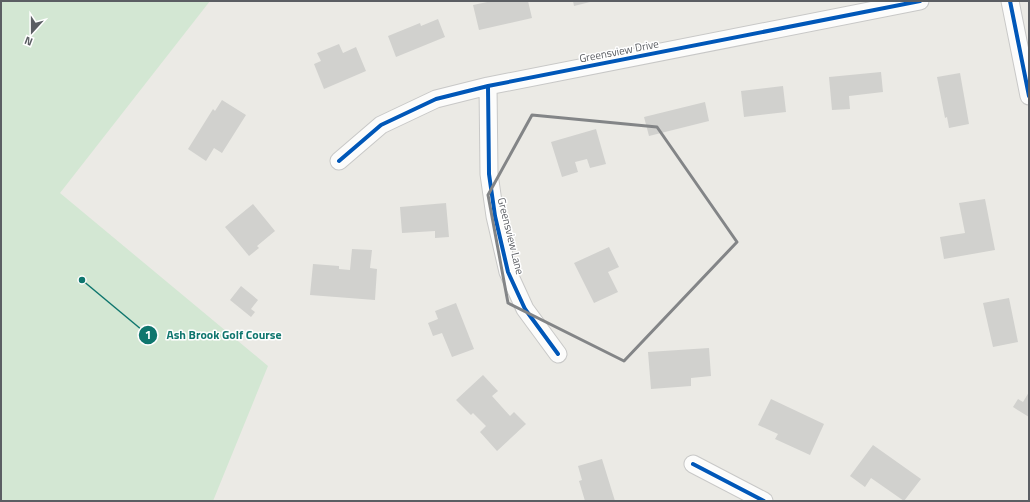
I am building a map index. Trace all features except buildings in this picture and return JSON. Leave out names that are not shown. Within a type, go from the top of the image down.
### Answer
[{"type":"street","name":"Greensview Drive","points":[[339,161],[381,125],[436,99],[488,86],[920,1]]},
{"type":"street","points":[[1010,1],[1029,96]]},
{"type":"street","name":"Greensview Lane","points":[[488,86],[489,174],[495,216],[508,272],[525,309],[558,354]]},
{"type":"street","points":[[693,464],[764,501]]},
{"type":"highlighted area","points":[[532,115],[657,127],[737,242],[624,361],[508,303],[488,195]]},
{"type":"green space","points":[[1,1],[210,1],[60,193],[268,366],[213,501],[1,501]]},
{"type":"cycle path","points":[[339,161],[381,125],[436,99],[488,86],[920,1]]},
{"type":"cycle path","points":[[1010,1],[1029,96]]},
{"type":"cycle path","points":[[488,86],[489,174],[495,216],[508,272],[525,309],[558,354]]},
{"type":"cycle path","points":[[693,464],[764,501]]},
{"type":"place","name":"Ash Brook Golf Course","points":[[82,280]]}]
